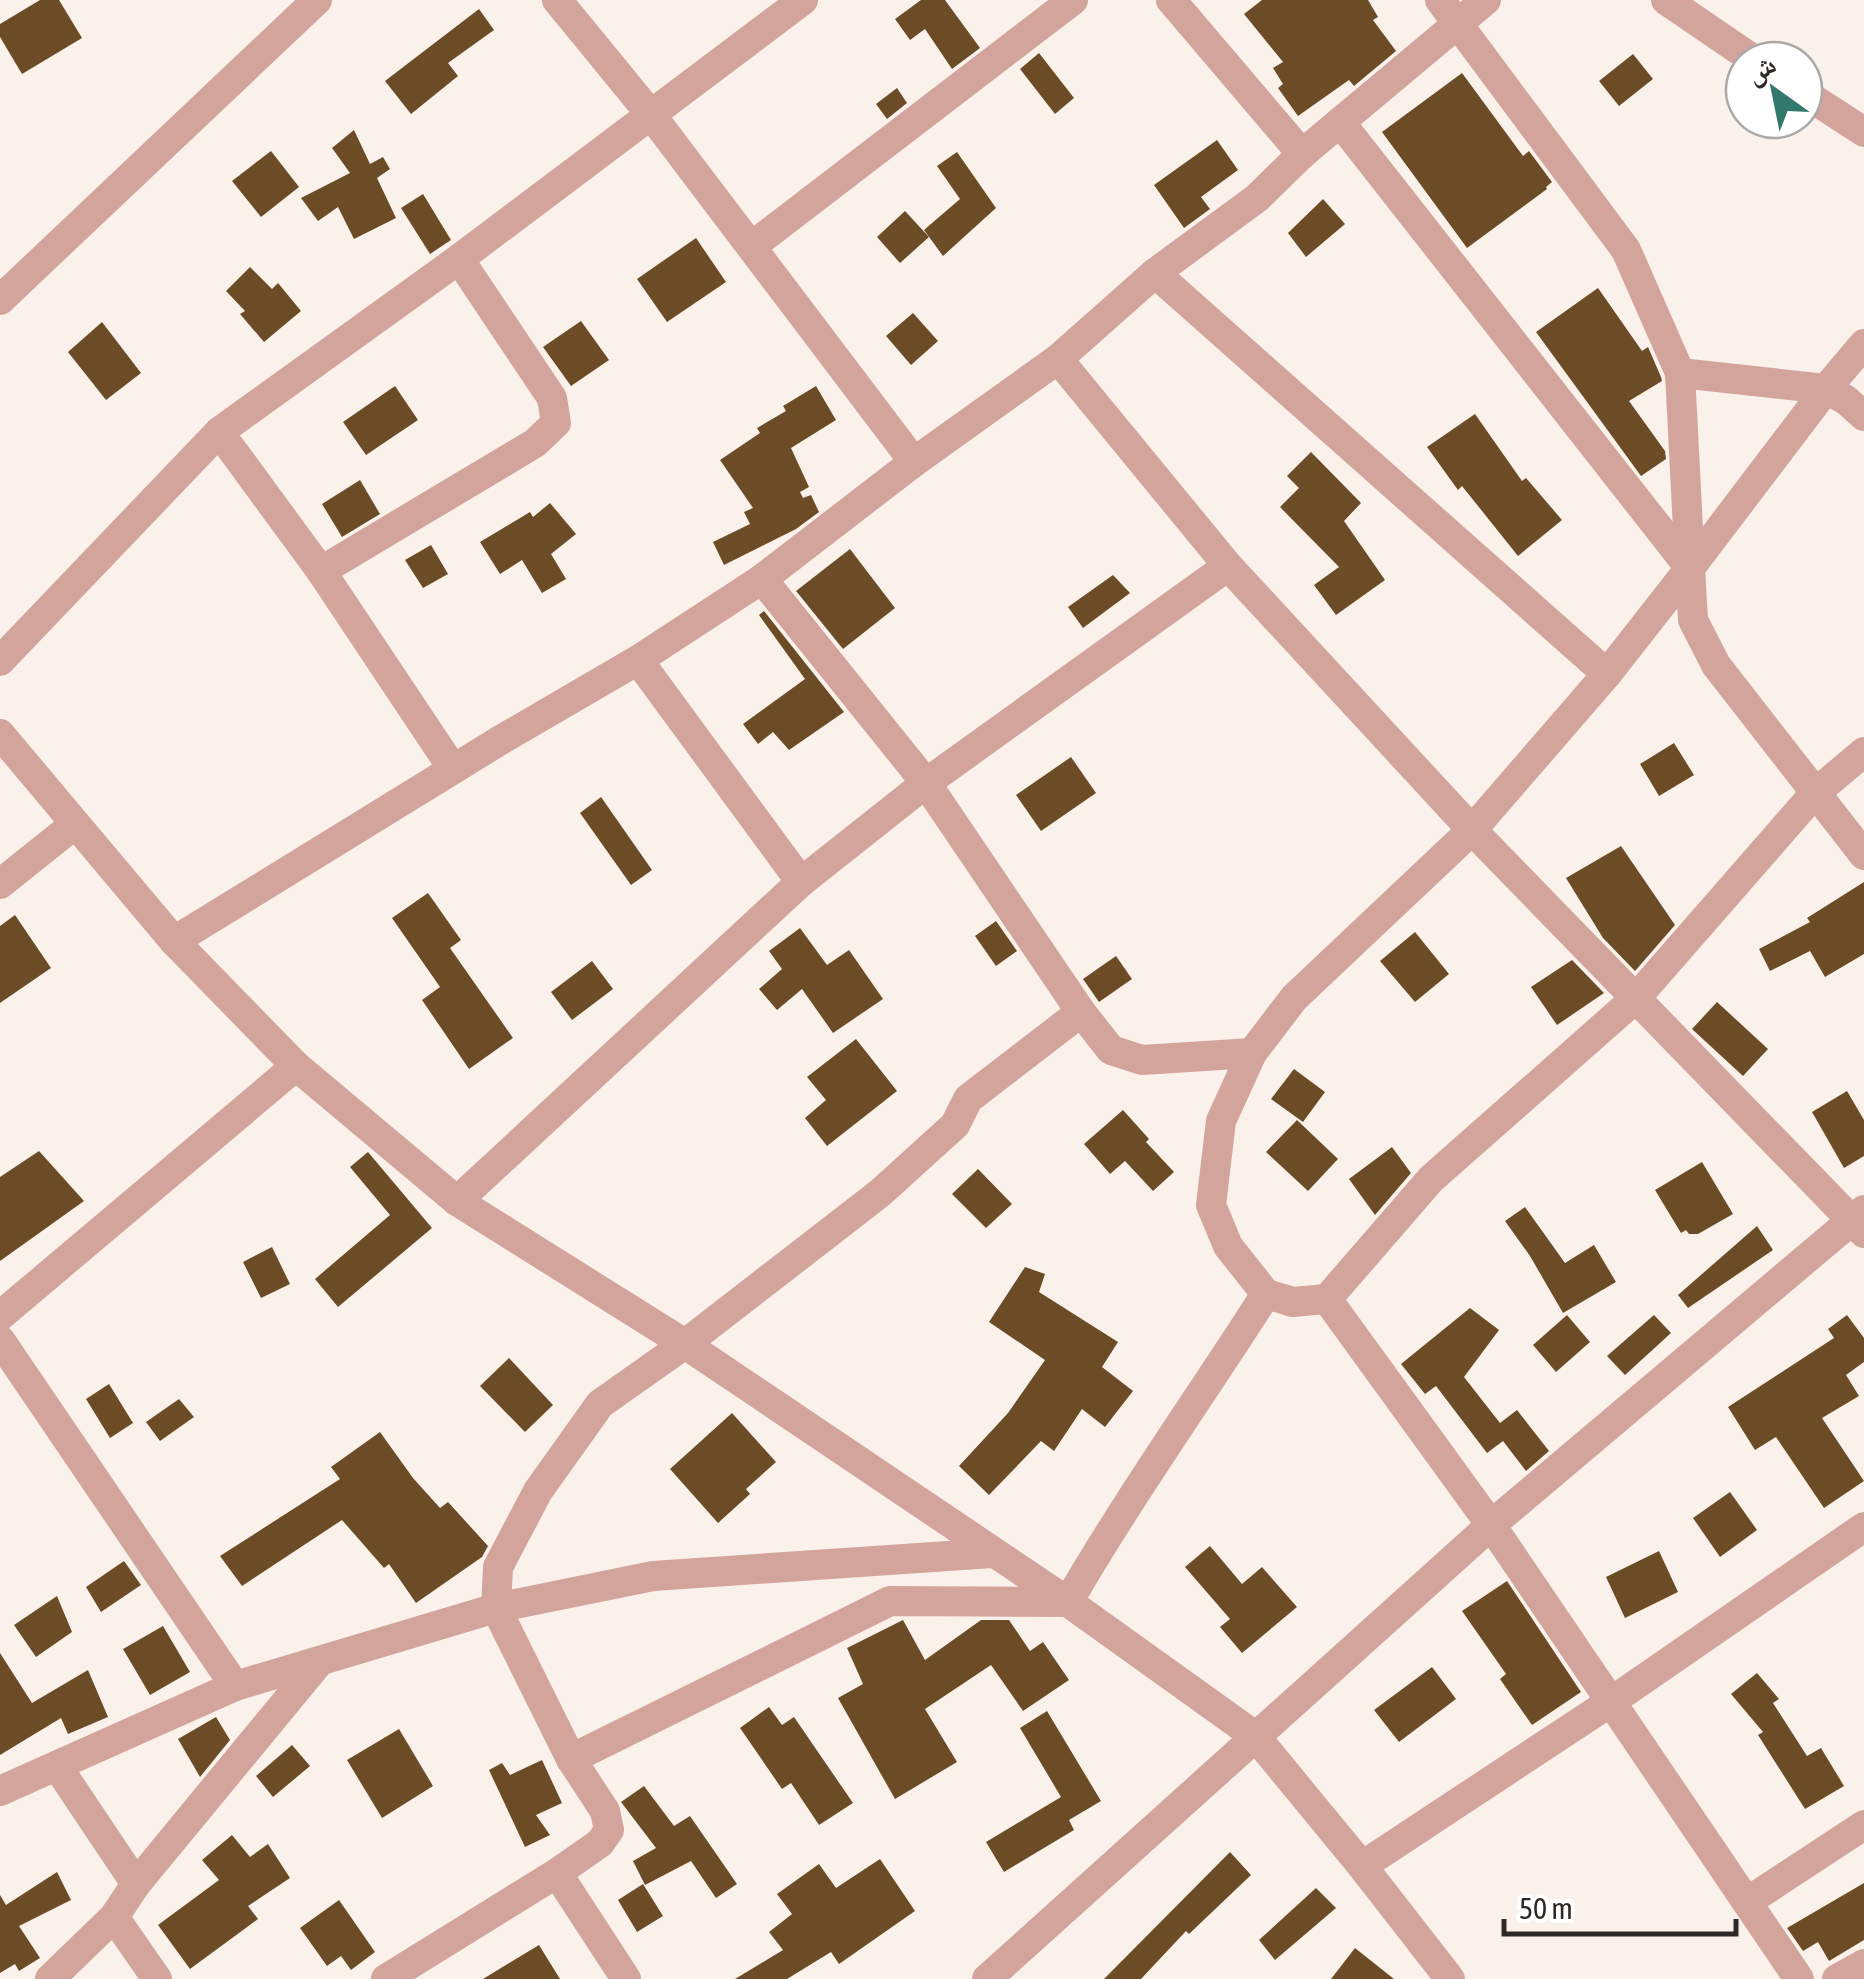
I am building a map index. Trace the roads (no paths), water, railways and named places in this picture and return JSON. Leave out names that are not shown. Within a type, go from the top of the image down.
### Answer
[{"type":"street","points":[[0,300],[317,0]]},
{"type":"street","points":[[557,0],[652,116],[914,462]]},
{"type":"street","points":[[0,661],[219,432],[458,260],[803,0]]},
{"type":"street","points":[[752,246],[1074,0]]},
{"type":"street","points":[[1171,0],[1302,154]]},
{"type":"street","points":[[174,942],[638,660],[762,579],[1058,358],[1155,273],[1257,198],[1340,122],[1449,11],[1486,0]]},
{"type":"street","points":[[1666,0],[1725,40]]},
{"type":"street","points":[[1449,11],[1626,250],[1680,373],[1693,620],[1716,666],[1864,854]]},
{"type":"street","points":[[1824,106],[1864,132]]},
{"type":"street","points":[[1340,122],[1690,568]]},
{"type":"street","points":[[321,571],[535,443],[556,423],[552,398],[458,260]]},
{"type":"street","points":[[1155,273],[1607,674]]},
{"type":"street","points":[[1864,344],[1607,674],[1472,830],[1294,998],[1252,1052],[1221,1120],[1211,1205],[1228,1246],[1266,1294],[1293,1302],[1327,1300],[1431,1180],[1636,998],[1814,794],[1864,752]]},
{"type":"street","points":[[986,1979],[1491,1524],[1860,1221],[1472,830],[1228,566],[1058,358]]},
{"type":"street","points":[[1680,373],[1826,388],[1864,416]]},
{"type":"street","points":[[219,432],[321,571],[452,770]]},
{"type":"street","points":[[458,1201],[801,882],[926,783],[1228,566]]},
{"type":"street","points":[[762,579],[926,783],[1081,1012],[1111,1050],[1142,1060],[1252,1052]]},
{"type":"street","points":[[638,660],[801,882]]},
{"type":"street","points":[[0,734],[174,942],[296,1066],[458,1201],[685,1344],[1068,1602],[1254,1736],[1450,1979]]},
{"type":"street","points":[[0,884],[76,824]]},
{"type":"street","points":[[386,1979],[557,1873],[600,1842],[609,1830],[605,1811],[571,1759],[496,1608],[498,1567],[538,1490],[572,1442],[600,1404],[685,1344],[880,1193],[955,1125],[968,1100],[1081,1012]]},
{"type":"street","points":[[0,1316],[296,1066]]},
{"type":"street","points":[[1068,1602],[1121,1511],[1266,1294]]},
{"type":"street","points":[[1327,1300],[1491,1524],[1799,1979]]},
{"type":"street","points":[[0,1340],[235,1686]]},
{"type":"street","points":[[1362,1866],[1862,1532]]},
{"type":"street","points":[[0,1791],[235,1686],[496,1608],[652,1576],[992,1553]]},
{"type":"street","points":[[571,1759],[890,1601],[1068,1602]]},
{"type":"street","points":[[50,1979],[114,1917],[136,1884],[319,1662]]},
{"type":"street","points":[[57,1766],[136,1884]]},
{"type":"street","points":[[1748,1902],[1864,1825]]},
{"type":"street","points":[[557,1873],[626,1979]]},
{"type":"street","points":[[114,1917],[158,1979]]},
{"type":"street","points":[[1837,1979],[1864,1964]]}]
